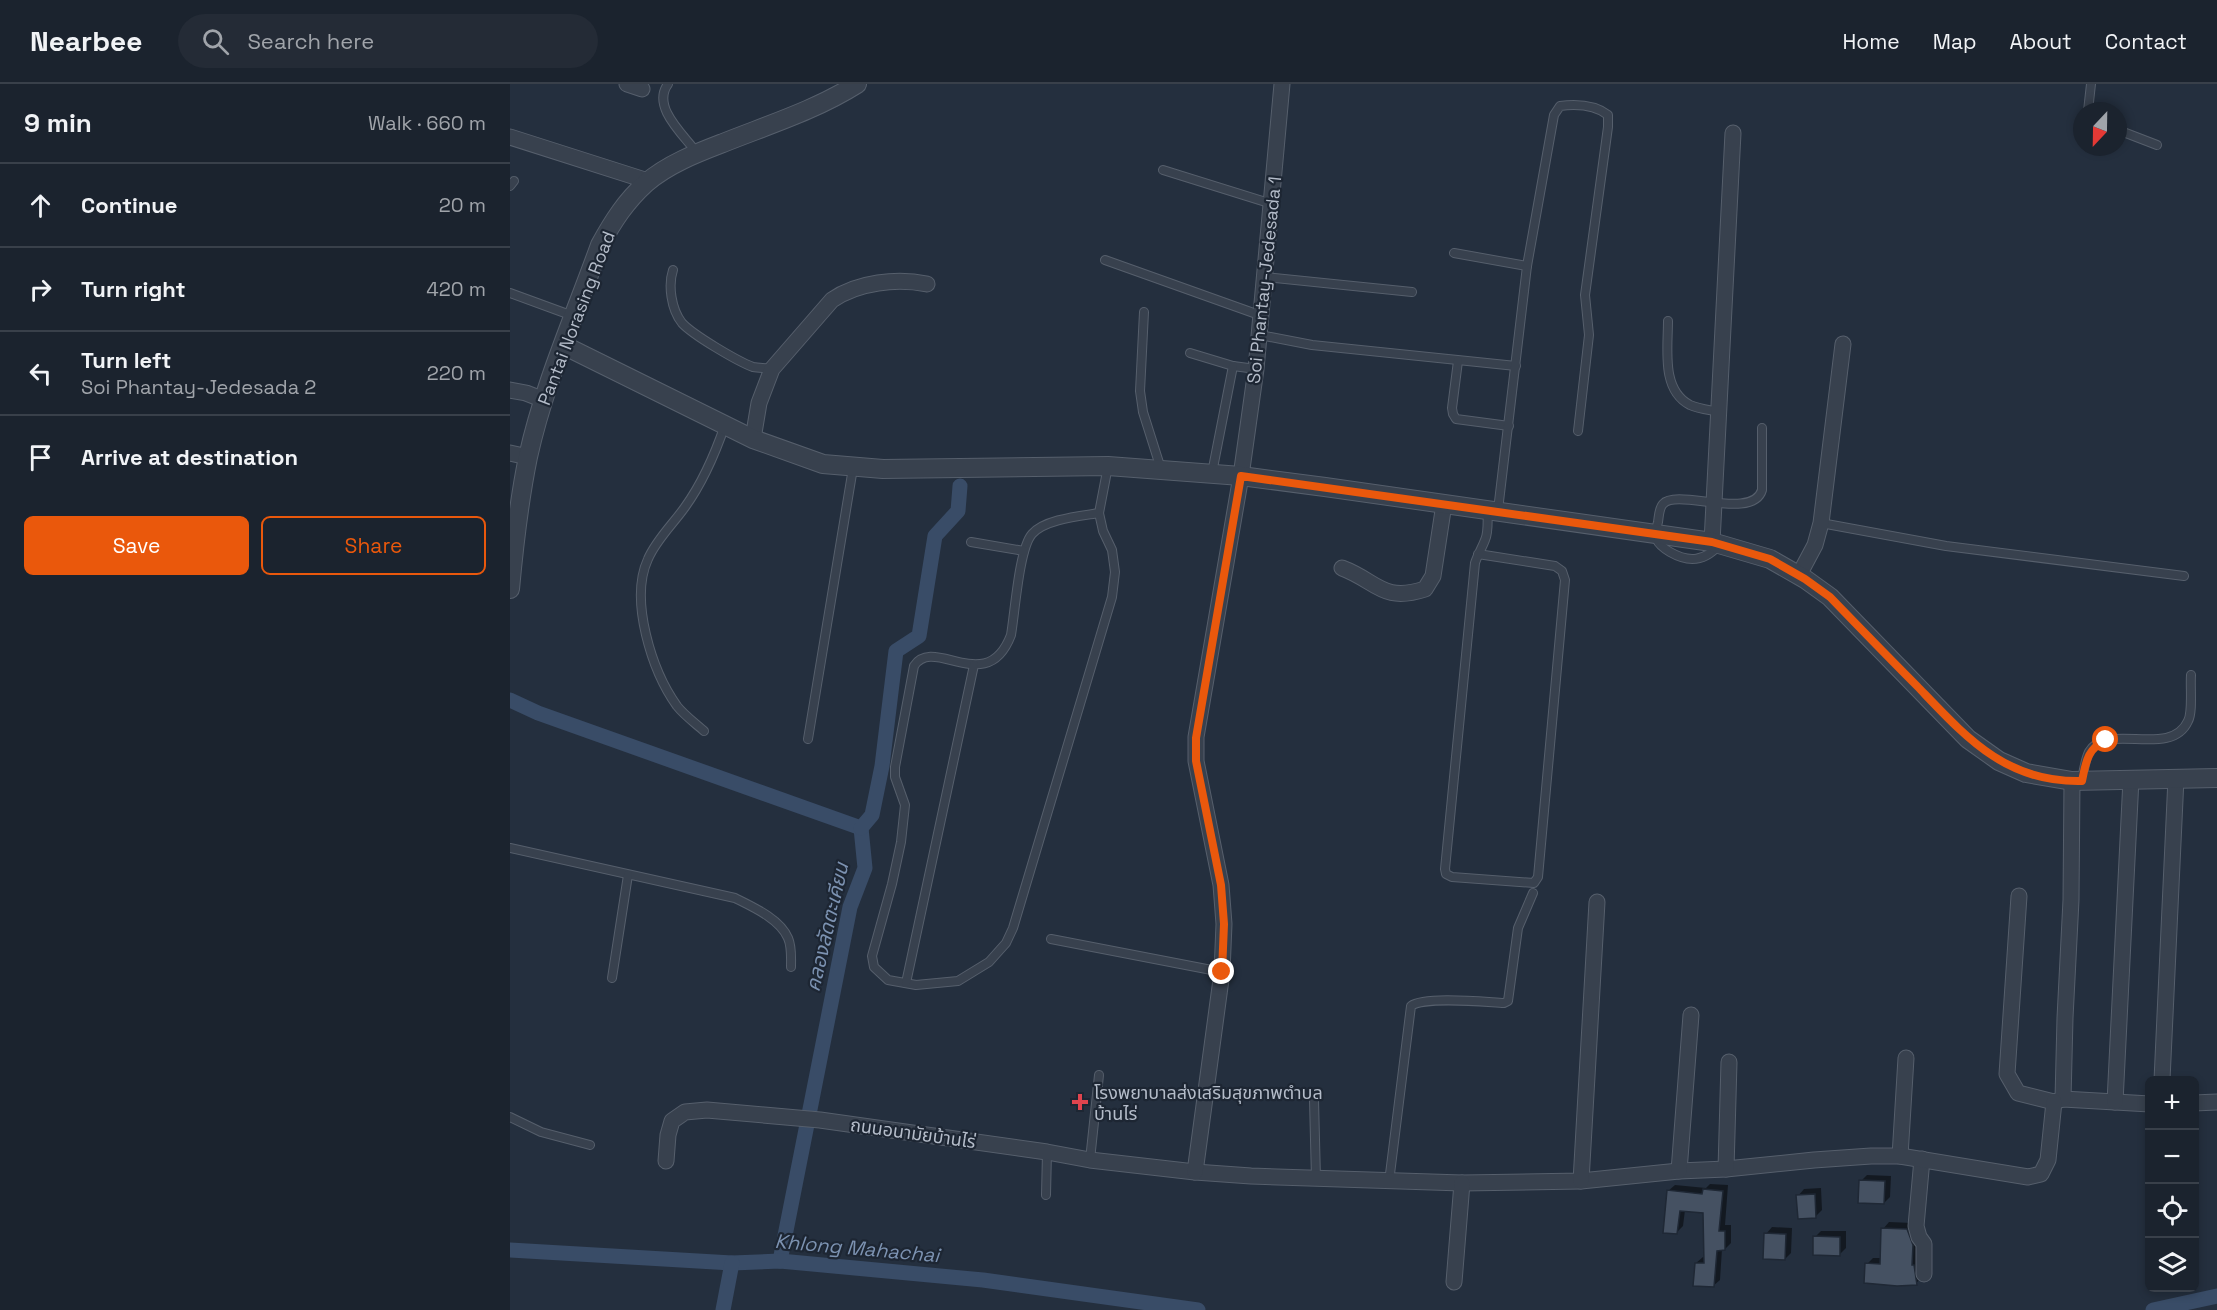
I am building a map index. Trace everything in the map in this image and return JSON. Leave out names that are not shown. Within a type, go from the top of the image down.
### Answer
[{"type":"street","points":[[627,84],[642,89]]},
{"type":"street","name":"Soi Phantay-Jedesada 1","points":[[1196,1172],[1222,972],[1223,904],[1196,761],[1196,738],[1241,476],[1256,369],[1282,84]]},
{"type":"street","name":"Pantai Norasing Road","points":[[510,589],[515,505],[528,457],[563,345],[600,245],[612,222],[648,181],[697,153],[830,100],[852,85]]},
{"type":"street","points":[[1716,543],[1714,503],[1733,133]]},
{"type":"street","points":[[510,137],[648,181]]},
{"type":"street","points":[[753,439],[759,403],[772,369],[832,300],[843,293],[883,282],[907,280],[927,284]]},
{"type":"street","points":[[1799,575],[1815,545],[1821,523],[1843,344]]},
{"type":"street","points":[[563,345],[753,439],[823,464],[882,469],[1108,466],[1241,476],[1716,543],[1770,559],[1799,575],[1830,597],[1968,739],[1999,761],[2026,773],[2077,781],[2217,778]]},
{"type":"street","points":[[510,390],[544,400]]},
{"type":"street","points":[[510,453],[528,457]]},
{"type":"street","points":[[1342,568],[1360,575],[1377,588],[1389,593],[1400,594],[1425,589],[1433,576],[1444,504]]},
{"type":"street","points":[[2162,1076],[2176,778]]},
{"type":"street","points":[[2115,1102],[2131,779]]},
{"type":"street","points":[[2058,1101],[2065,1018],[2077,781]]},
{"type":"street","points":[[2019,896],[2007,1074],[2018,1093],[2058,1101],[2145,1104]]},
{"type":"street","points":[[1581,1181],[1598,902]]},
{"type":"street","points":[[1679,1171],[1691,1014]]},
{"type":"street","points":[[1900,1156],[1906,1058]]},
{"type":"street","points":[[1726,1169],[1729,1062]]},
{"type":"street","name":"ถนนอนามัยบ้านไร่","points":[[666,1161],[667,1141],[672,1121],[685,1113],[707,1110],[820,1120],[1090,1160],[1196,1172],[1316,1179],[1462,1183],[1581,1181],[1814,1160],[1900,1156],[2028,1177],[2041,1174],[2048,1160],[2058,1101]]},
{"type":"street","points":[[2199,1103],[2217,1102]]},
{"type":"street","points":[[1923,1160],[1916,1226],[1924,1244],[1924,1274]]},
{"type":"street","points":[[1454,1281],[1462,1183]]},
{"type":"lane","points":[[668,84],[662,94],[662,103],[697,153]]},
{"type":"lane","points":[[2089,102],[2091,84]]},
{"type":"lane","points":[[1478,554],[1555,566],[1562,571],[1565,580],[1546,806],[1538,878],[1534,883],[1452,877],[1446,874],[1445,869],[1474,575],[1478,554],[1486,540],[1493,511],[1509,426],[1527,266],[1554,115],[1560,106],[1572,105],[1600,109],[1608,115],[1585,295],[1588,335],[1578,430]]},
{"type":"lane","points":[[2127,133],[2157,145]]},
{"type":"lane","points":[[1162,170],[1272,204]]},
{"type":"lane","points":[[1454,253],[1527,266]]},
{"type":"lane","points":[[1105,260],[1262,316]]},
{"type":"lane","points":[[673,270],[669,280],[671,294],[682,323],[694,333],[739,360],[754,367],[772,369]]},
{"type":"lane","points":[[1266,277],[1412,292]]},
{"type":"lane","points":[[510,293],[574,316]]},
{"type":"lane","points":[[1143,312],[1140,391],[1143,412],[1161,469]]},
{"type":"lane","points":[[1668,321],[1671,384],[1680,398],[1690,405],[1719,412]]},
{"type":"lane","points":[[1260,335],[1312,345],[1516,366]]},
{"type":"lane","points":[[1190,352],[1233,366],[1256,369]]},
{"type":"lane","points":[[1458,361],[1453,414],[1456,419],[1509,426]]},
{"type":"lane","points":[[1212,474],[1233,366]]},
{"type":"lane","points":[[704,731],[678,707],[660,676],[647,639],[641,584],[648,559],[701,481],[725,425]]},
{"type":"lane","points":[[1655,534],[1660,510],[1663,504],[1670,500],[1746,503],[1760,496],[1762,490],[1762,428]]},
{"type":"lane","points":[[1099,513],[1058,520],[1032,533],[1024,551],[1011,635],[1006,647],[991,662],[974,665],[923,657],[918,660],[911,674],[895,766],[895,777],[905,806],[901,842],[872,956],[874,967],[888,980],[935,985],[958,981],[989,962],[1006,943],[1013,928],[1112,597],[1115,572],[1112,550],[1103,531],[1099,513],[1108,466]]},
{"type":"lane","points":[[808,739],[853,468]]},
{"type":"lane","points":[[1821,523],[1946,546],[2184,576]]},
{"type":"lane","points":[[971,542],[1024,551]]},
{"type":"lane","points":[[906,983],[974,665]]},
{"type":"lane","points":[[2077,781],[2095,745],[2106,740],[2164,739],[2183,730],[2189,720],[2191,675]]},
{"type":"lane","points":[[510,848],[735,898],[768,916],[788,938],[791,967]]},
{"type":"lane","points":[[612,978],[628,875]]},
{"type":"lane","points":[[1389,1182],[1411,1006],[1416,1002],[1504,1003],[1508,1001],[1518,928],[1533,893]]},
{"type":"lane","points":[[1051,939],[1222,972]]},
{"type":"lane","points":[[1090,1160],[1099,1076]]},
{"type":"lane","points":[[1314,1100],[1316,1179]]},
{"type":"lane","points":[[510,1117],[541,1132],[590,1145]]},
{"type":"lane","points":[[1046,1195],[1047,1152]]},
{"type":"building","points":[[1859,1180],[1885,1181],[1884,1204],[1858,1203]]},
{"type":"building","points":[[1703,1189],[1723,1191],[1719,1231],[1725,1231],[1725,1250],[1717,1251],[1714,1287],[1693,1286],[1695,1263],[1704,1263],[1703,1213],[1680,1211],[1677,1234],[1663,1233],[1667,1190],[1702,1194]]},
{"type":"building","points":[[1815,1194],[1816,1218],[1798,1219],[1796,1195]]},
{"type":"building","points":[[1881,1228],[1907,1229],[1913,1245],[1912,1265],[1914,1265],[1917,1285],[1864,1283],[1865,1263],[1880,1264]]},
{"type":"building","points":[[1764,1233],[1786,1234],[1785,1260],[1763,1259]]},
{"type":"building","points":[[1813,1236],[1840,1237],[1840,1256],[1813,1255]]},
{"type":"waterway","points":[[861,828],[872,815],[882,766],[896,651],[919,636],[935,536],[958,511],[960,486]]},
{"type":"waterway","name":"คลองลัดตะเคียน","points":[[510,700],[538,713],[861,828],[865,868],[850,907],[780,1261]]},
{"type":"waterway","name":"Khlong Mahachai","points":[[510,1250],[732,1263],[780,1261],[983,1280],[1198,1310]]},
{"type":"waterway","points":[[723,1310],[732,1263]]},
{"type":"waterway","name":"Khlong Mahachai","points":[[2153,1310],[2217,1296]]},
{"type":"place","name":"โรงพยาบาลส่งเสริมสุขภาพตำบล บ้านไร่","points":[[1080,1102]]},
{"type":"route","points":[[1222,972],[1224,924],[1221,885],[1196,761],[1196,738],[1241,476],[1598,525],[1734,547],[1770,559],[1805,579],[1830,597],[1968,739],[1999,761],[2026,773],[2082,781],[2089,753],[2095,745],[2106,740]]}]
